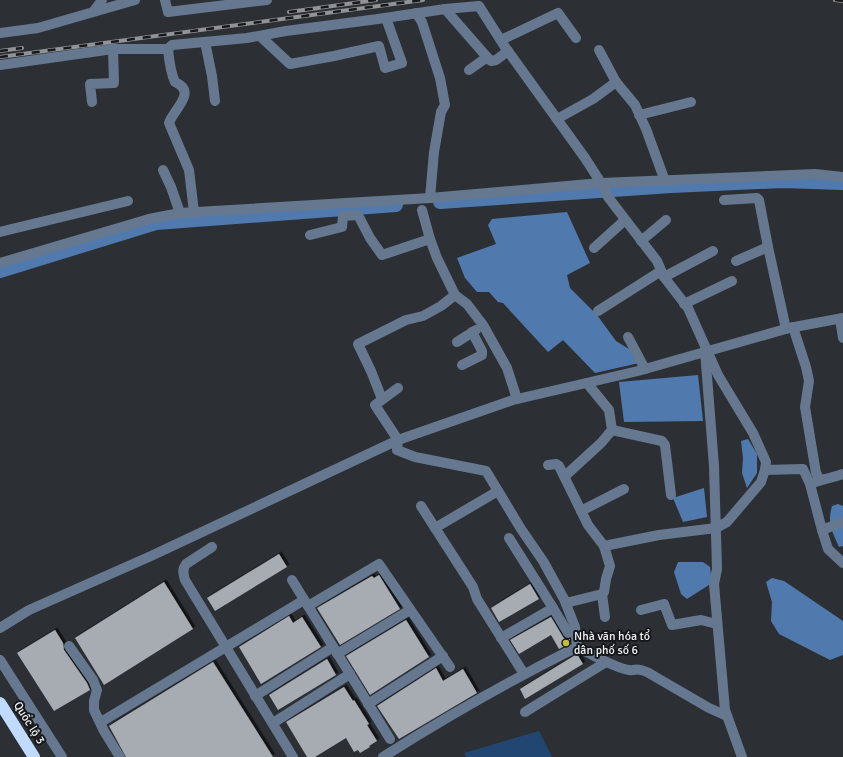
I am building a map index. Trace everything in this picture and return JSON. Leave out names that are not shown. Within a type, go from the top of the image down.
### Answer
[{"type":"highway","name":"Quốc lộ 3","points":[[0,703],[34,757]]},
{"type":"street","points":[[94,12],[102,0]]},
{"type":"street","points":[[0,33],[38,28],[135,0]]},
{"type":"street","points":[[165,0],[168,12],[267,0]]},
{"type":"street","points":[[0,65],[113,49],[168,49],[172,46],[260,36],[445,9],[479,6],[508,51],[557,119],[608,196],[641,240],[663,274],[688,308],[718,375],[753,433],[766,462],[761,482],[732,517],[727,522],[716,528],[659,535],[604,546]]},
{"type":"street","points":[[445,9],[491,61],[496,60],[508,51]]},
{"type":"street","points":[[416,13],[422,22],[440,78],[445,105],[441,112],[434,152],[430,198]]},
{"type":"street","points":[[501,40],[558,13],[576,38]]},
{"type":"street","points":[[260,36],[290,64],[379,46],[385,68],[402,63],[386,18]]},
{"type":"street","points":[[205,42],[212,76],[215,101]]},
{"type":"street","points":[[92,102],[90,84],[114,83],[113,49]]},
{"type":"street","points":[[168,49],[169,65],[175,82],[181,84],[185,95],[169,123],[190,170],[194,212]]},
{"type":"street","points":[[599,50],[616,82],[635,105],[665,181]]},
{"type":"street","points":[[469,70],[486,58],[486,56]]},
{"type":"street","points":[[557,119],[593,99],[616,82]]},
{"type":"street","points":[[639,115],[691,102]]},
{"type":"street","points":[[163,170],[180,213]]},
{"type":"street","points":[[0,263],[149,219],[180,213],[430,198],[665,181],[815,174],[843,177]]},
{"type":"street","points":[[724,200],[757,198],[759,200],[768,247],[789,328],[806,367],[808,381],[805,407],[816,473],[815,482],[828,549],[843,563]]},
{"type":"street","points":[[0,232],[128,201]]},
{"type":"street","points":[[422,210],[437,258],[454,295],[467,304],[483,325],[507,368],[517,399]]},
{"type":"street","points":[[310,235],[342,227],[344,216],[358,216],[370,238],[382,255],[430,239]]},
{"type":"street","points":[[594,248],[625,220]]},
{"type":"street","points":[[641,240],[666,220]]},
{"type":"street","points":[[736,261],[768,247]]},
{"type":"street","points":[[598,312],[663,274],[713,251]]},
{"type":"street","points":[[684,304],[732,280]]},
{"type":"street","points":[[382,399],[358,344],[406,320],[423,316],[441,306],[454,295]]},
{"type":"street","points":[[0,628],[29,610],[158,553],[398,440],[517,399],[645,369],[789,328],[842,318],[843,338]]},
{"type":"street","points":[[456,342],[483,325]]},
{"type":"street","points":[[462,365],[482,355],[482,351],[472,332]]},
{"type":"street","points":[[628,337],[645,369]]},
{"type":"street","points":[[706,351],[714,466],[718,569],[714,584],[717,624],[725,710],[742,757]]},
{"type":"street","points":[[564,476],[601,443],[612,430],[609,410],[587,383]]},
{"type":"street","points":[[398,388],[375,405],[398,440],[397,450],[415,457],[486,471],[543,561],[566,603],[575,627],[577,647]]},
{"type":"street","points":[[612,430],[662,441],[665,445],[671,494]]},
{"type":"street","points":[[548,465],[556,464],[559,466],[588,525],[604,546],[610,566],[604,592],[602,594],[605,617]]},
{"type":"street","points":[[765,470],[803,469],[815,482]]},
{"type":"street","points":[[815,482],[834,478],[843,474]]},
{"type":"street","points":[[581,511],[624,489]]},
{"type":"street","points":[[434,528],[498,491]]},
{"type":"street","points":[[421,506],[473,586],[477,599],[524,674]]},
{"type":"street","points":[[824,528],[843,522]]},
{"type":"street","points":[[509,538],[568,633]]},
{"type":"street","points":[[212,547],[186,564],[183,572],[185,580],[293,757]]},
{"type":"street","points":[[100,722],[226,648],[379,564],[450,667]]},
{"type":"street","points":[[292,580],[390,739]]},
{"type":"street","points":[[566,603],[602,594]]},
{"type":"street","points":[[641,610],[664,604],[672,625],[701,620],[717,624]]},
{"type":"street","points":[[502,638],[552,608]]},
{"type":"street","points":[[256,696],[410,610]]},
{"type":"street","points":[[69,646],[93,680],[96,690],[94,710],[104,731],[120,757]]},
{"type":"street","points":[[577,647],[606,662],[629,671],[639,668],[709,708],[727,716]]},
{"type":"street","points":[[383,757],[437,723],[524,674],[577,647]]},
{"type":"street","points":[[368,704],[443,656]]},
{"type":"street","points":[[0,660],[62,757]]},
{"type":"street","points":[[525,712],[606,662]]},
{"type":"street","points":[[272,723],[350,674]]},
{"type":"shaded area","points":[[567,212],[590,263],[567,275],[570,288],[597,315],[616,341],[632,351],[639,363],[595,373],[563,340],[548,352],[503,303],[498,302],[489,292],[477,292],[465,278],[457,258],[496,244],[488,225],[492,219]]},
{"type":"shaded area","points":[[698,375],[703,421],[624,422],[619,382]]},
{"type":"shaded area","points":[[748,439],[757,454],[757,473],[747,488],[742,473],[743,458],[741,441]]},
{"type":"shaded area","points":[[704,488],[707,517],[683,522],[673,498]]},
{"type":"shaded area","points":[[838,504],[843,506],[843,546],[839,547],[830,523],[832,506]]},
{"type":"shaded area","points":[[678,562],[703,562],[710,567],[712,583],[687,599],[681,594],[674,572]]},
{"type":"shaded area","points":[[772,578],[784,581],[843,621],[843,655],[830,660],[779,634],[771,621],[772,602],[766,582]]},
{"type":"shaded area","points":[[539,731],[552,757],[466,757],[464,753]]},
{"type":"building","points":[[279,554],[287,567],[215,611],[207,598]]},
{"type":"building","points":[[379,575],[400,609],[340,645],[317,608],[372,576],[374,578]]},
{"type":"building","points":[[164,582],[193,629],[104,685],[75,638]]},
{"type":"building","points":[[530,584],[539,599],[499,622],[491,608]]},
{"type":"building","points":[[289,616],[293,623],[302,617],[321,647],[261,684],[239,647]]},
{"type":"building","points":[[551,617],[563,637],[565,639],[570,639],[570,643],[559,649],[551,635],[519,654],[510,640]]},
{"type":"building","points":[[406,620],[429,657],[370,695],[346,656]]},
{"type":"building","points":[[55,630],[63,643],[64,650],[87,683],[90,690],[54,711],[17,653]]},
{"type":"building","points":[[577,654],[583,664],[525,699],[520,689]]},
{"type":"building","points":[[327,659],[336,675],[278,710],[269,695]]},
{"type":"building","points":[[213,662],[273,757],[126,757],[109,726]]},
{"type":"building","points":[[436,668],[443,681],[463,669],[477,693],[399,739],[377,706]]},
{"type":"building","points":[[344,687],[369,724],[367,725],[377,741],[360,753],[358,750],[354,752],[346,738],[315,757],[307,757],[286,722]]},
{"type":"waterway","points":[[440,202],[671,186],[782,181],[843,183]]},
{"type":"waterway","points":[[0,271],[156,223],[396,205]]},
{"type":"railway","points":[[289,12],[376,0]]},
{"type":"railway","points":[[0,57],[423,0]]},
{"type":"railway","points":[[835,0],[843,1]]},
{"type":"railway","points":[[0,51],[22,48]]},
{"type":"place","name":"Nhà văn hóa tổ dân phố số 6","points":[[566,643]]}]
